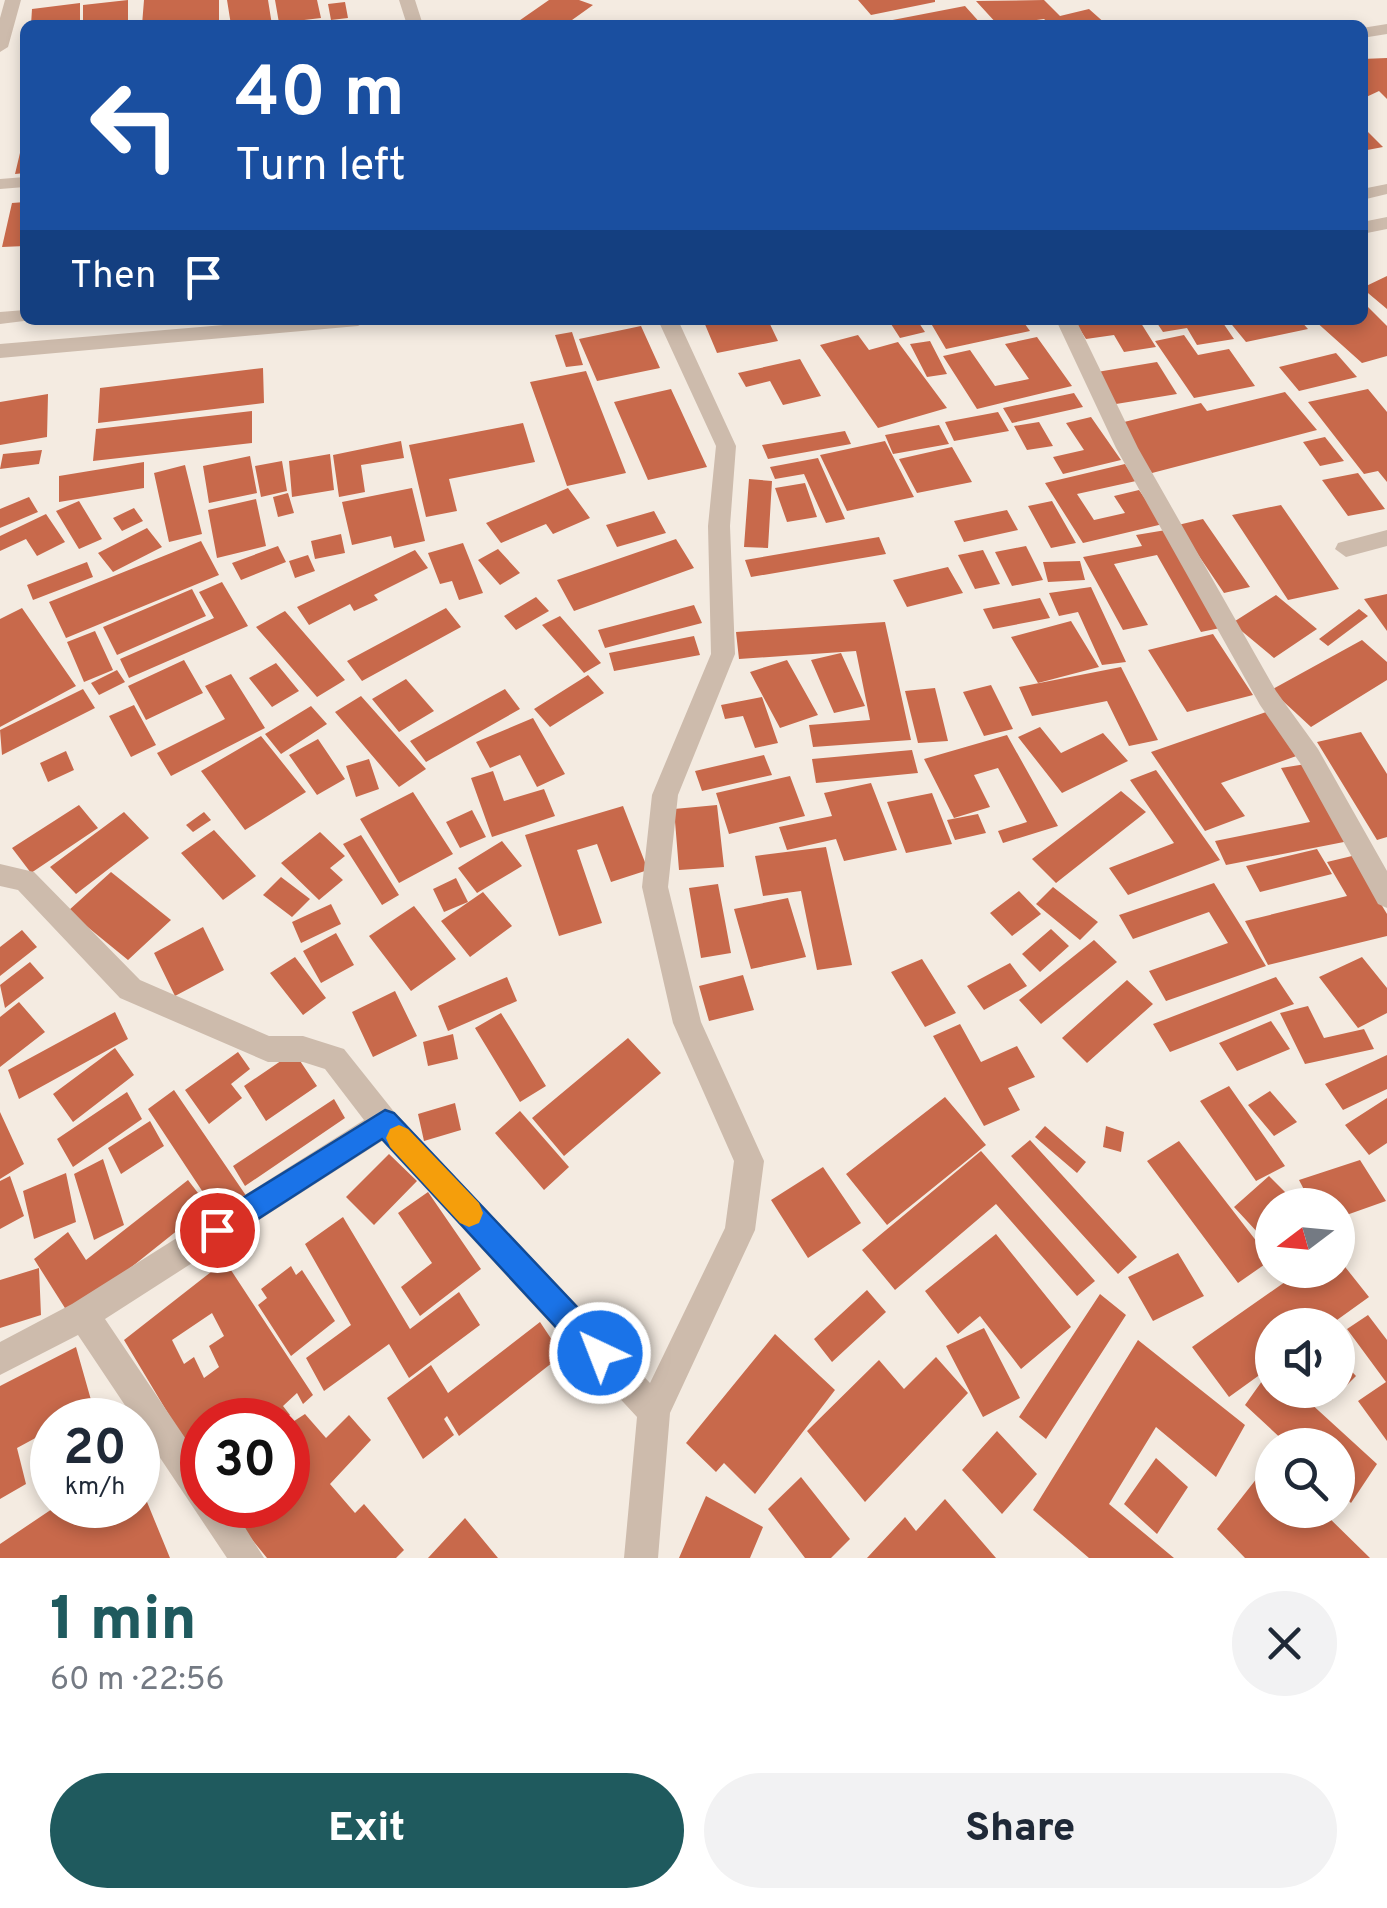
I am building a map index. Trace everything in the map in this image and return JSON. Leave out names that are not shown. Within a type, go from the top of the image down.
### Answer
[{"type":"street","points":[[0,47],[3,21],[13,0]]},
{"type":"street","points":[[0,351],[300,325]]},
{"type":"street","points":[[640,1558],[654,1411],[740,1230],[749,1161],[687,1023],[656,887],[666,795],[723,654],[719,526],[726,446],[670,325]]},
{"type":"street","points":[[1068,325],[1127,448],[1268,698],[1309,756],[1387,896]]},
{"type":"street","points":[[1346,549],[1387,538]]},
{"type":"street","points":[[0,875],[25,880],[130,988],[268,1049],[303,1049],[334,1059],[385,1122],[654,1411]]},
{"type":"street","points":[[0,1360],[83,1315],[385,1122]]},
{"type":"street","points":[[83,1315],[180,1459]]},
{"type":"street","points":[[227,1528],[247,1558]]},
{"type":"building","points":[[128,0],[128,20],[83,20],[83,5]]},
{"type":"building","points":[[144,0],[219,0],[219,20],[142,20]]},
{"type":"building","points":[[227,0],[268,0],[271,20],[230,20]]},
{"type":"building","points":[[275,0],[317,0],[321,18],[278,20]]},
{"type":"building","points":[[549,0],[579,0],[593,5],[572,20],[520,20]]},
{"type":"building","points":[[858,0],[935,0],[935,2],[871,15]]},
{"type":"building","points":[[1044,0],[1060,16],[1089,9],[1101,20],[993,20],[976,1]]},
{"type":"building","points":[[345,2],[348,18],[331,20],[328,4]]},
{"type":"building","points":[[80,3],[80,20],[31,20],[32,9]]},
{"type":"building","points":[[965,6],[978,20],[893,20]]},
{"type":"building","points":[[1387,58],[1387,99],[1379,91],[1368,96],[1368,59]]},
{"type":"building","points":[[1368,132],[1383,147],[1368,150]]},
{"type":"building","points":[[20,202],[20,246],[2,247],[12,203]]},
{"type":"building","points":[[1387,276],[1387,309],[1368,293],[1368,285]]},
{"type":"building","points":[[1368,307],[1387,326],[1387,356],[1362,363],[1320,325],[1368,325]]},
{"type":"building","points":[[705,325],[770,325],[778,341],[717,353]]},
{"type":"building","points":[[892,325],[920,325],[925,332],[900,338]]},
{"type":"building","points":[[932,325],[1026,325],[1030,331],[946,349]]},
{"type":"building","points":[[1077,325],[1142,325],[1156,347],[1124,352],[1114,335],[1086,339]]},
{"type":"building","points":[[1158,325],[1224,325],[1234,339],[1197,345],[1187,328],[1163,332]]},
{"type":"building","points":[[1232,325],[1304,325],[1308,329],[1246,342]]},
{"type":"building","points":[[641,326],[660,368],[597,381],[579,339]]},
{"type":"building","points":[[572,332],[583,365],[566,367],[555,335]]},
{"type":"building","points":[[858,335],[869,350],[898,342],[947,408],[878,428],[820,345]]},
{"type":"building","points":[[1184,335],[1198,355],[1229,349],[1255,386],[1194,398],[1155,341]]},
{"type":"building","points":[[1037,337],[1072,386],[977,409],[943,356],[970,350],[995,386],[1029,379],[1005,344]]},
{"type":"building","points":[[930,341],[947,374],[927,377],[910,344]]},
{"type":"building","points":[[1336,353],[1357,377],[1299,391],[1279,367]]},
{"type":"building","points":[[800,359],[821,396],[783,405],[770,381],[746,387],[738,373]]},
{"type":"building","points":[[1157,362],[1177,394],[1110,405],[1091,373]]},
{"type":"building","points":[[263,368],[264,403],[98,423],[100,388]]},
{"type":"building","points":[[586,371],[626,473],[567,486],[530,382]]},
{"type":"building","points":[[671,389],[707,467],[648,480],[614,402]]},
{"type":"building","points":[[1368,389],[1387,412],[1387,482],[1378,471],[1364,474],[1308,402]]},
{"type":"building","points":[[1285,392],[1317,430],[1152,473],[1116,424],[1201,403],[1207,411]]},
{"type":"building","points":[[1074,393],[1083,407],[1012,423],[1003,408]]},
{"type":"building","points":[[48,394],[47,437],[0,445],[0,402]]},
{"type":"building","points":[[252,411],[252,443],[93,461],[96,429]]},
{"type":"building","points":[[998,412],[1009,431],[954,441],[945,422]]},
{"type":"building","points":[[1091,417],[1121,460],[1063,474],[1053,457],[1084,450],[1066,423]]},
{"type":"building","points":[[1039,422],[1053,446],[1027,450],[1014,426]]},
{"type":"building","points":[[523,423],[535,462],[449,479],[457,511],[426,517],[409,445]]},
{"type":"building","points":[[939,425],[949,444],[893,454],[885,435]]},
{"type":"building","points":[[845,431],[851,444],[768,459],[762,445]]},
{"type":"building","points":[[1325,437],[1344,461],[1320,466],[1303,442]]},
{"type":"building","points":[[401,441],[404,458],[361,465],[365,492],[339,497],[333,455]]},
{"type":"building","points":[[885,441],[914,497],[847,511],[820,455]]},
{"type":"building","points":[[952,447],[972,482],[917,493],[899,459]]},
{"type":"building","points":[[42,450],[39,464],[0,469],[3,454]]},
{"type":"building","points":[[330,454],[334,490],[292,497],[289,461]]},
{"type":"building","points":[[250,456],[257,493],[209,503],[203,466]]},
{"type":"building","points":[[818,458],[845,519],[826,523],[804,474],[775,479],[770,467]]},
{"type":"building","points":[[282,461],[287,491],[261,497],[255,466]]},
{"type":"building","points":[[144,462],[144,488],[59,502],[59,476]]},
{"type":"building","points":[[1125,464],[1136,481],[1077,494],[1094,520],[1125,513],[1114,496],[1139,490],[1163,524],[1083,543],[1045,483]]},
{"type":"building","points":[[185,465],[202,534],[169,542],[154,473]]},
{"type":"building","points":[[1358,473],[1385,509],[1348,516],[1322,480]]},
{"type":"building","points":[[749,479],[772,481],[768,548],[744,547]]},
{"type":"building","points":[[805,483],[817,517],[787,522],[775,488]]},
{"type":"building","points":[[412,488],[425,541],[394,548],[391,536],[352,545],[342,502]]},
{"type":"building","points":[[568,488],[590,518],[553,534],[546,524],[501,543],[486,523]]},
{"type":"building","points":[[288,493],[294,513],[278,517],[273,497]]},
{"type":"building","points":[[29,497],[38,512],[0,528],[0,509]]},
{"type":"building","points":[[256,499],[266,546],[217,558],[208,510]]},
{"type":"building","points":[[79,501],[102,539],[79,549],[56,511]]},
{"type":"building","points":[[1052,501],[1076,543],[1051,548],[1028,506]]},
{"type":"building","points":[[1281,505],[1339,589],[1288,600],[1232,515]]},
{"type":"building","points":[[134,508],[143,521],[122,531],[113,518]]},
{"type":"building","points":[[1007,510],[1018,530],[964,542],[954,521]]},
{"type":"building","points":[[654,511],[666,533],[617,547],[606,525]]},
{"type":"building","points":[[46,514],[65,542],[37,556],[26,539],[0,551],[0,536]]},
{"type":"building","points":[[1203,519],[1250,587],[1224,593],[1178,525]]},
{"type":"building","points":[[147,528],[162,547],[113,572],[98,553]]},
{"type":"building","points":[[1166,530],[1225,627],[1201,632],[1157,555],[1114,564],[1148,625],[1123,630],[1083,557],[1142,546],[1136,535]]},
{"type":"building","points":[[341,534],[345,553],[315,559],[311,541]]},
{"type":"building","points":[[879,537],[886,554],[751,577],[745,560]]},
{"type":"building","points":[[676,539],[694,568],[574,611],[557,580]]},
{"type":"building","points":[[201,541],[219,575],[66,638],[49,602]]},
{"type":"building","points":[[463,543],[483,593],[459,600],[452,581],[440,584],[428,553]]},
{"type":"building","points":[[278,546],[286,562],[241,580],[232,563]]},
{"type":"building","points":[[1026,546],[1043,580],[1012,586],[995,552]]},
{"type":"building","points":[[498,549],[520,573],[500,585],[478,560]]},
{"type":"building","points":[[415,550],[428,568],[374,595],[378,600],[354,611],[350,604],[309,625],[297,607]]},
{"type":"building","points":[[983,550],[1000,584],[975,589],[958,555]]},
{"type":"building","points":[[308,555],[315,571],[295,578],[289,561]]},
{"type":"building","points":[[1080,561],[1085,580],[1048,582],[1043,562]]},
{"type":"building","points":[[87,562],[93,577],[33,600],[27,585]]},
{"type":"building","points":[[948,567],[963,593],[907,607],[893,580]]},
{"type":"building","points":[[222,582],[248,626],[129,678],[120,659],[214,618],[199,592]]},
{"type":"building","points":[[1091,587],[1126,662],[1102,665],[1078,612],[1059,616],[1049,593]]},
{"type":"building","points":[[192,589],[206,616],[117,655],[103,627]]},
{"type":"building","points":[[1387,594],[1387,631],[1364,599]]},
{"type":"building","points":[[1276,595],[1317,629],[1274,658],[1232,623]]},
{"type":"building","points":[[536,597],[549,611],[516,630],[504,616]]},
{"type":"building","points":[[1040,598],[1050,618],[993,629],[983,609]]},
{"type":"building","points":[[694,605],[702,623],[605,648],[598,630]]},
{"type":"building","points":[[22,608],[76,686],[0,727],[0,619]]},
{"type":"building","points":[[446,608],[461,627],[362,681],[347,661]]},
{"type":"building","points":[[1359,609],[1368,616],[1328,646],[1319,639]]},
{"type":"building","points":[[285,611],[345,680],[317,697],[256,627]]},
{"type":"building","points":[[560,616],[601,663],[584,673],[542,625]]},
{"type":"building","points":[[1071,621],[1099,667],[1038,683],[1011,637]]},
{"type":"building","points":[[885,622],[911,740],[813,747],[809,725],[870,720],[856,651],[739,659],[736,632]]},
{"type":"building","points":[[95,631],[113,670],[84,682],[67,642]]},
{"type":"building","points":[[1213,634],[1253,695],[1187,712],[1148,650]]},
{"type":"building","points":[[694,636],[700,655],[614,671],[609,653]]},
{"type":"building","points":[[1362,640],[1387,662],[1387,680],[1311,727],[1271,690]]},
{"type":"building","points":[[841,653],[865,706],[834,713],[811,660]]},
{"type":"building","points":[[184,660],[203,693],[146,720],[128,686]]},
{"type":"building","points":[[787,660],[818,715],[780,728],[750,672]]},
{"type":"building","points":[[276,663],[299,691],[272,707],[249,678]]},
{"type":"building","points":[[1121,667],[1158,740],[1129,746],[1107,701],[1032,716],[1019,687]]},
{"type":"building","points":[[117,670],[125,682],[99,695],[91,683]]},
{"type":"building","points":[[231,674],[265,728],[171,776],[157,753],[225,719],[205,686]]},
{"type":"building","points":[[588,675],[604,693],[550,727],[534,709]]},
{"type":"building","points":[[406,679],[434,711],[399,732],[372,699]]},
{"type":"building","points":[[991,685],[1013,729],[984,736],[963,692]]},
{"type":"building","points":[[935,688],[948,741],[918,743],[905,691]]},
{"type":"building","points":[[83,689],[95,708],[2,755],[0,730]]},
{"type":"building","points":[[505,689],[520,709],[426,762],[410,741]]},
{"type":"building","points":[[361,696],[426,769],[399,787],[335,712]]},
{"type":"building","points":[[762,697],[778,743],[755,748],[743,716],[725,719],[721,705]]},
{"type":"building","points":[[134,705],[156,745],[131,757],[109,716]]},
{"type":"building","points":[[311,706],[327,724],[281,754],[265,734]]},
{"type":"building","points":[[1269,711],[1302,754],[1221,783],[1245,816],[1205,831],[1151,752]]},
{"type":"building","points":[[533,718],[565,774],[537,787],[520,755],[490,768],[476,742]]},
{"type":"building","points":[[1040,727],[1061,753],[1103,733],[1128,761],[1062,793],[1018,737]]},
{"type":"building","points":[[1361,732],[1387,774],[1387,837],[1377,840],[1317,742]]},
{"type":"building","points":[[1007,735],[1058,826],[1003,843],[998,831],[1027,822],[998,768],[974,775],[990,807],[954,818],[924,759]]},
{"type":"building","points":[[261,736],[306,792],[245,830],[201,771]]},
{"type":"building","points":[[318,739],[345,779],[317,795],[289,755]]},
{"type":"building","points":[[912,750],[918,773],[816,783],[812,759]]},
{"type":"building","points":[[66,751],[74,770],[48,782],[40,763]]},
{"type":"building","points":[[764,755],[772,775],[702,791],[695,771]]},
{"type":"building","points":[[369,759],[379,789],[356,797],[346,766]]},
{"type":"building","points":[[1306,764],[1349,841],[1226,865],[1215,841],[1310,822],[1281,768]]},
{"type":"building","points":[[1156,770],[1220,860],[1128,895],[1109,868],[1174,843],[1130,780]]},
{"type":"building","points":[[493,771],[504,801],[544,789],[555,816],[492,837],[471,778]]},
{"type":"building","points":[[790,776],[805,816],[729,834],[716,793]]},
{"type":"building","points":[[871,783],[897,850],[844,861],[836,839],[787,850],[779,827],[832,816],[824,793]]},
{"type":"building","points":[[1121,791],[1146,812],[1056,883],[1032,859]]},
{"type":"building","points":[[413,792],[453,854],[399,883],[360,819]]},
{"type":"building","points":[[932,793],[952,844],[906,853],[887,802]]},
{"type":"building","points":[[79,805],[98,828],[31,873],[12,848]]},
{"type":"building","points":[[717,805],[724,867],[679,870],[674,809]]},
{"type":"building","points":[[623,806],[648,870],[611,882],[597,844],[577,850],[602,923],[559,936],[525,835]]},
{"type":"building","points":[[472,810],[486,837],[460,848],[446,822]]},
{"type":"building","points":[[124,812],[149,838],[76,894],[50,867]]},
{"type":"building","points":[[204,812],[211,820],[193,832],[186,825]]},
{"type":"building","points":[[978,814],[986,833],[955,840],[947,820]]},
{"type":"building","points":[[214,830],[256,876],[223,900],[181,853]]},
{"type":"building","points":[[320,832],[345,856],[330,868],[343,880],[319,900],[281,863]]},
{"type":"building","points":[[361,835],[399,895],[382,905],[343,844]]},
{"type":"building","points":[[502,841],[522,866],[477,893],[458,868]]},
{"type":"building","points":[[826,847],[852,965],[817,970],[801,891],[763,896],[755,856]]},
{"type":"building","points":[[1317,849],[1332,874],[1260,892],[1246,866]]},
{"type":"building","points":[[1352,856],[1387,914],[1387,936],[1268,965],[1245,921],[1347,896],[1327,862]]},
{"type":"building","points":[[111,872],[171,920],[128,960],[68,911]]},
{"type":"building","points":[[281,877],[310,899],[292,917],[263,895]]},
{"type":"building","points":[[456,878],[468,902],[444,912],[433,889]]},
{"type":"building","points":[[1214,883],[1266,966],[1166,1001],[1149,971],[1228,943],[1209,912],[1133,939],[1119,915]]},
{"type":"building","points":[[718,884],[731,953],[701,958],[689,888]]},
{"type":"building","points":[[1053,887],[1098,922],[1080,940],[1036,904]]},
{"type":"building","points":[[1019,891],[1041,914],[1012,936],[990,913]]},
{"type":"building","points":[[483,892],[512,926],[470,957],[441,921]]},
{"type":"building","points":[[788,898],[806,957],[751,969],[734,909]]},
{"type":"building","points":[[331,904],[341,924],[301,943],[292,922]]},
{"type":"building","points":[[414,906],[456,959],[411,991],[369,936]]},
{"type":"building","points":[[203,927],[224,970],[175,996],[154,953]]},
{"type":"building","points":[[1051,929],[1069,946],[1040,972],[1022,954]]},
{"type":"building","points":[[22,930],[37,947],[0,976],[0,947]]},
{"type":"building","points":[[336,933],[354,965],[321,983],[303,951]]},
{"type":"building","points":[[1094,940],[1117,962],[1041,1024],[1019,1000]]},
{"type":"building","points":[[295,957],[326,998],[303,1015],[270,973]]},
{"type":"building","points":[[1362,957],[1387,988],[1387,1013],[1358,1028],[1319,977]]},
{"type":"building","points":[[922,959],[956,1013],[925,1027],[891,972]]},
{"type":"building","points":[[30,962],[44,978],[5,1008],[0,985]]},
{"type":"building","points":[[1010,963],[1027,986],[984,1010],[967,986]]},
{"type":"building","points":[[743,975],[754,1010],[709,1021],[699,986]]},
{"type":"building","points":[[507,977],[517,1001],[448,1031],[438,1006]]},
{"type":"building","points":[[1276,977],[1294,1004],[1170,1052],[1153,1024]]},
{"type":"building","points":[[1127,980],[1153,1004],[1087,1063],[1062,1038]]},
{"type":"building","points":[[395,991],[417,1036],[373,1057],[352,1012]]},
{"type":"building","points":[[19,1002],[45,1032],[0,1067],[0,1017]]},
{"type":"building","points":[[1308,1006],[1324,1038],[1364,1029],[1374,1049],[1305,1064],[1280,1013]]},
{"type":"building","points":[[115,1012],[128,1039],[19,1099],[8,1070]]},
{"type":"building","points":[[501,1013],[546,1086],[520,1102],[475,1028]]},
{"type":"building","points":[[1271,1021],[1290,1049],[1237,1071],[1219,1043]]},
{"type":"building","points":[[960,1024],[981,1062],[1017,1046],[1035,1077],[1008,1088],[1020,1110],[984,1126],[933,1036]]},
{"type":"building","points":[[453,1034],[458,1059],[428,1066],[423,1042]]},
{"type":"building","points":[[628,1038],[661,1073],[564,1156],[532,1118]]},
{"type":"building","points":[[115,1048],[134,1075],[73,1122],[53,1094]]},
{"type":"building","points":[[238,1052],[250,1069],[231,1084],[242,1098],[209,1124],[185,1090]]},
{"type":"building","points":[[294,1052],[317,1086],[266,1121],[244,1086]]},
{"type":"building","points":[[1387,1055],[1387,1089],[1343,1110],[1325,1084]]},
{"type":"building","points":[[1229,1086],[1285,1166],[1256,1181],[1200,1101]]},
{"type":"building","points":[[174,1090],[247,1197],[220,1218],[148,1109]]},
{"type":"building","points":[[1270,1091],[1297,1122],[1274,1136],[1248,1105]]},
{"type":"building","points":[[127,1092],[142,1119],[73,1167],[57,1139]]},
{"type":"building","points":[[945,1097],[986,1145],[887,1225],[846,1174]]},
{"type":"building","points":[[1387,1098],[1387,1143],[1369,1155],[1345,1125]]},
{"type":"building","points":[[334,1099],[345,1118],[245,1186],[233,1166]]},
{"type":"building","points":[[455,1103],[461,1130],[424,1141],[418,1114]]},
{"type":"building","points":[[520,1111],[569,1167],[544,1190],[495,1133]]},
{"type":"building","points":[[0,1112],[24,1164],[0,1179]]},
{"type":"building","points":[[150,1121],[164,1146],[121,1174],[108,1148]]},
{"type":"building","points":[[1045,1126],[1086,1162],[1077,1173],[1035,1137]]},
{"type":"building","points":[[1106,1126],[1124,1132],[1121,1152],[1103,1147]]},
{"type":"building","points":[[1030,1140],[1137,1257],[1118,1274],[1011,1156]]},
{"type":"building","points":[[1179,1141],[1255,1239],[1255,1271],[1238,1283],[1147,1161]]},
{"type":"building","points":[[981,1151],[1095,1281],[1077,1296],[996,1204],[895,1290],[862,1250]]},
{"type":"building","points":[[389,1154],[417,1181],[374,1225],[346,1197]]},
{"type":"building","points":[[103,1159],[124,1225],[94,1240],[74,1174]]},
{"type":"building","points":[[1360,1160],[1386,1201],[1355,1212],[1355,1188],[1303,1188],[1299,1180]]},
{"type":"building","points":[[823,1167],[861,1223],[808,1258],[771,1200]]},
{"type":"building","points":[[66,1173],[76,1222],[34,1239],[23,1191]]},
{"type":"building","points":[[10,1176],[24,1216],[0,1229],[0,1181]]},
{"type":"building","points":[[1269,1176],[1281,1188],[1255,1188]]},
{"type":"building","points":[[188,1180],[208,1206],[70,1316],[34,1259],[68,1232],[86,1260]]},
{"type":"building","points":[[1255,1188],[1255,1230],[1234,1207]]},
{"type":"building","points":[[428,1192],[481,1269],[420,1316],[401,1287],[432,1263],[398,1213]]},
{"type":"building","points":[[343,1217],[410,1329],[459,1292],[480,1325],[409,1378],[389,1344],[324,1391],[306,1358],[351,1325],[305,1244]]},
{"type":"building","points":[[996,1234],[1071,1327],[1021,1369],[980,1316],[958,1334],[925,1291]]},
{"type":"building","points":[[1178,1253],[1204,1296],[1153,1321],[1128,1277]]},
{"type":"building","points":[[225,1261],[313,1395],[180,1398],[180,1433],[124,1340]],"holes":[[[212,1313],[224,1336],[209,1346],[219,1367],[204,1378],[194,1357],[184,1364],[172,1340]]]},
{"type":"building","points":[[291,1266],[296,1275],[302,1270],[335,1321],[291,1356],[258,1305],[267,1298],[261,1289]]},
{"type":"building","points":[[39,1268],[41,1315],[0,1328],[0,1280]]},
{"type":"building","points":[[1355,1279],[1369,1297],[1354,1308],[1255,1308],[1255,1378],[1229,1397],[1192,1347],[1276,1288],[1355,1288]]},
{"type":"building","points":[[867,1290],[886,1312],[832,1362],[814,1339]]},
{"type":"building","points":[[1100,1294],[1126,1315],[1046,1439],[1019,1417]]},
{"type":"building","points":[[1368,1315],[1387,1340],[1387,1441],[1358,1401],[1386,1382],[1355,1340],[1355,1324]]},
{"type":"building","points":[[540,1322],[562,1355],[459,1436],[447,1416],[444,1419],[454,1435],[423,1459],[387,1398],[431,1365],[448,1393]]},
{"type":"building","points":[[984,1328],[1020,1398],[983,1417],[946,1346]]},
{"type":"building","points":[[775,1334],[835,1390],[755,1494],[724,1463],[716,1472],[686,1443]]},
{"type":"building","points":[[1138,1340],[1245,1425],[1216,1477],[1156,1427],[1109,1504],[1174,1558],[1089,1558],[1033,1510]]},
{"type":"building","points":[[76,1347],[90,1398],[30,1398],[30,1441],[17,1448],[26,1484],[0,1499],[0,1386]]},
{"type":"building","points":[[936,1357],[968,1393],[865,1502],[807,1431],[879,1360],[904,1389]]},
{"type":"building","points":[[1255,1391],[1255,1408],[1316,1408],[1338,1428],[1270,1428],[1245,1405]]},
{"type":"building","points":[[349,1415],[371,1440],[330,1484],[355,1513],[364,1504],[404,1550],[396,1558],[267,1558],[243,1528],[310,1528],[310,1420],[326,1438]]},
{"type":"building","points":[[997,1431],[1037,1474],[1002,1514],[962,1470]]},
{"type":"building","points":[[1355,1444],[1377,1464],[1355,1497]]},
{"type":"building","points":[[1156,1458],[1188,1487],[1157,1534],[1124,1504]]},
{"type":"building","points":[[801,1477],[850,1539],[831,1558],[805,1558],[768,1509]]},
{"type":"building","points":[[1255,1481],[1255,1528],[1339,1528],[1370,1558],[1245,1558],[1217,1529]]},
{"type":"building","points":[[706,1496],[763,1527],[750,1558],[679,1558]]},
{"type":"building","points":[[945,1499],[996,1558],[867,1558],[905,1517],[916,1531]]},
{"type":"building","points":[[465,1518],[498,1558],[428,1558]]},
{"type":"building","points":[[30,1524],[30,1528],[158,1528],[170,1558],[0,1558],[0,1544]]},
{"type":"slow traffic","points":[[399,1138],[469,1213]]},
{"type":"route","points":[[217,1230],[385,1122],[600,1353]]}]
